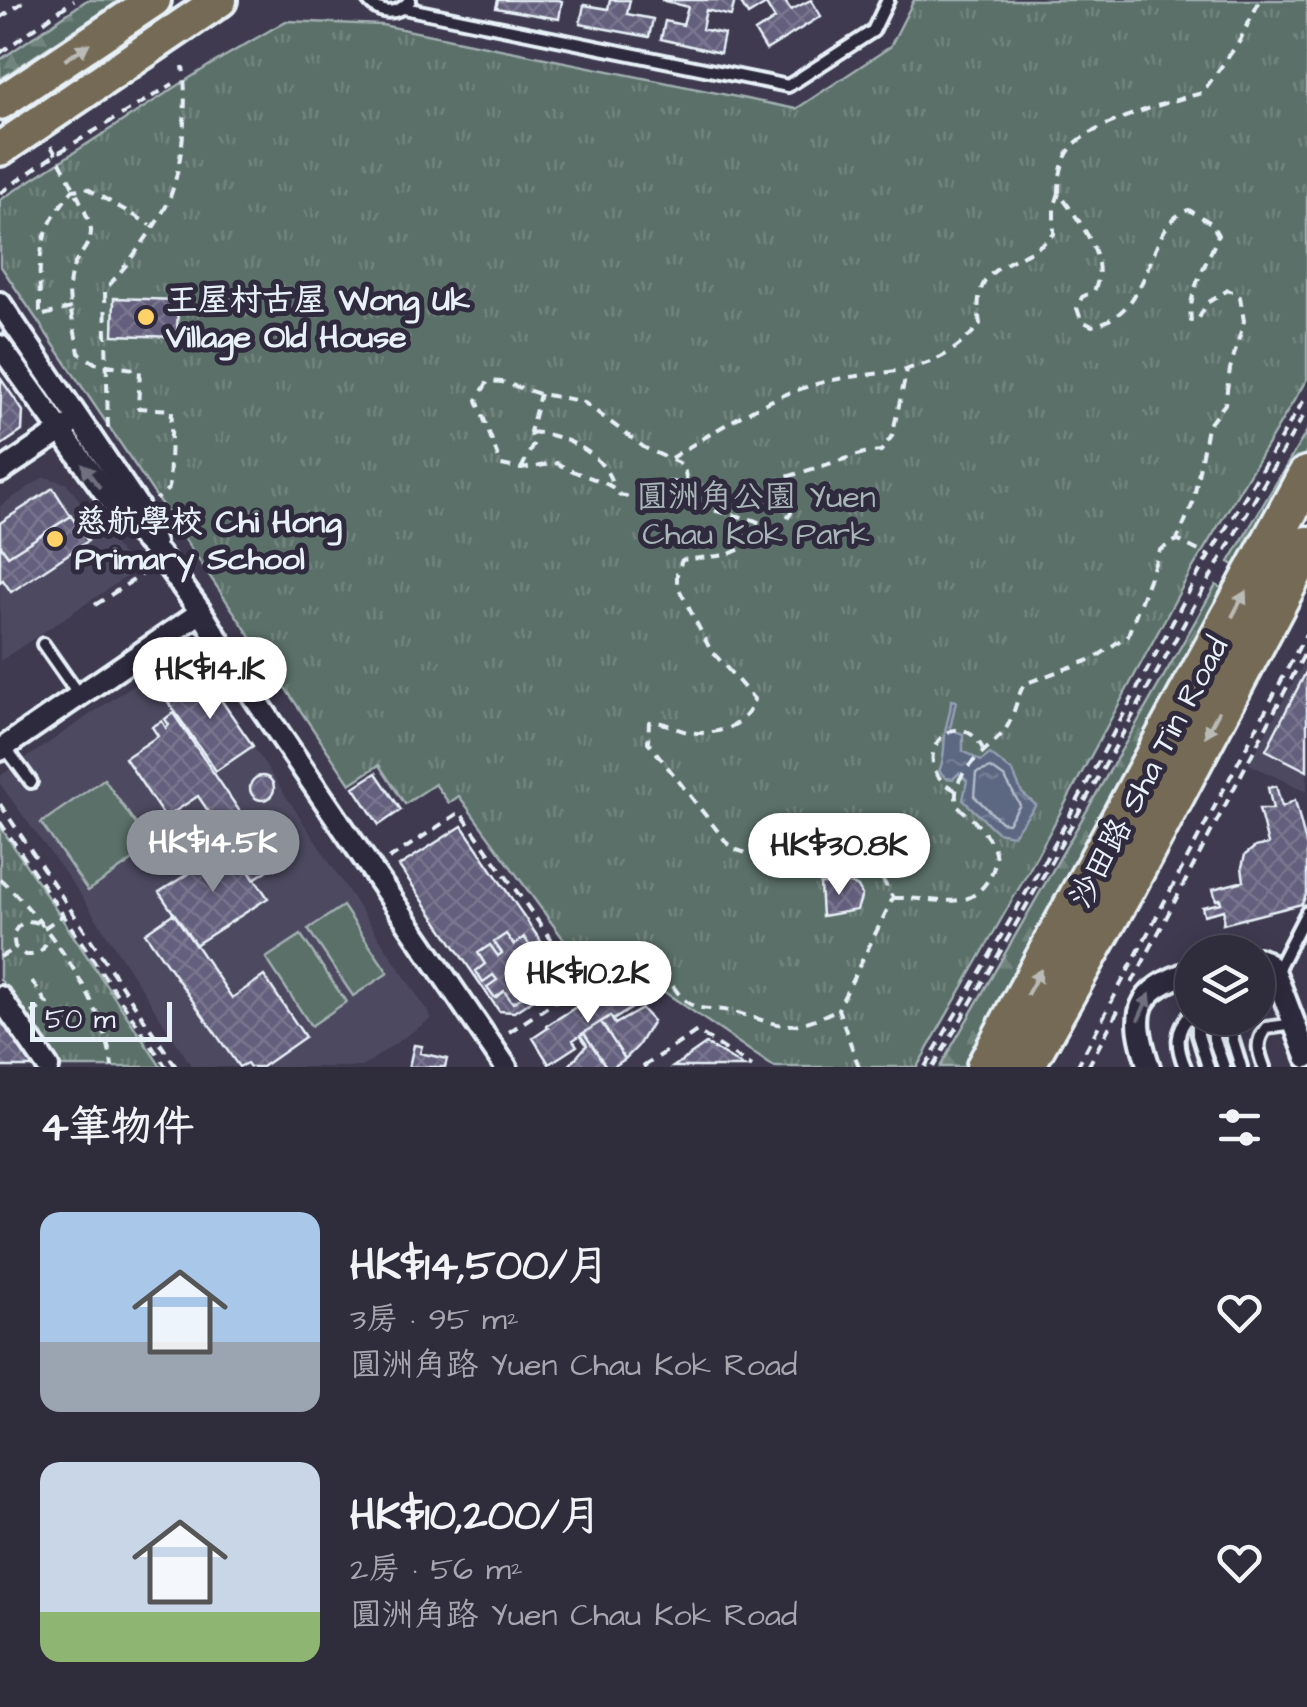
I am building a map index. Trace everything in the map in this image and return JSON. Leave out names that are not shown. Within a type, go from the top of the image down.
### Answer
[{"type":"highway","name":"沙田路 Sha Tin Road","points":[[986,1067],[1307,476]]},
{"type":"highway","name":"沙田路 Sha Tin Road","points":[[1024,1067],[1118,902],[1307,546]]},
{"type":"main road","points":[[0,103],[154,0]]},
{"type":"main road","points":[[0,149],[220,0]]},
{"type":"street","points":[[0,302],[137,506],[159,554]]},
{"type":"street","points":[[0,346],[124,519],[159,554],[200,612],[506,1067]]},
{"type":"street","points":[[0,472],[78,419]]},
{"type":"street","points":[[2,748],[200,612]]},
{"type":"street","points":[[1276,972],[1307,1057]]},
{"type":"street","points":[[1149,1067],[1140,1039],[1139,1009],[1154,988],[1175,979]]},
{"type":"street","points":[[0,997],[48,1067]]},
{"type":"lane","points":[[368,0],[387,12],[407,4],[788,86],[872,31],[888,0]]},
{"type":"lane","points":[[43,644],[78,694]]},
{"type":"lane","points":[[2,748],[31,782]]},
{"type":"lane","points":[[1276,972],[1307,912]]},
{"type":"lane","points":[[1275,992],[1283,994]]},
{"type":"lane","points":[[1264,1067],[1258,1038],[1266,1028],[1295,1024]]},
{"type":"lane","points":[[1178,1035],[1184,1067]]},
{"type":"lane","points":[[1198,1035],[1208,1067]]},
{"type":"lane","points":[[1214,1035],[1224,1067]]},
{"type":"lane","points":[[1231,1035],[1241,1067]]},
{"type":"path","points":[[0,18],[26,0]]},
{"type":"path","points":[[0,53],[74,0]]},
{"type":"path","points":[[672,458],[747,412],[810,386],[906,370],[962,346],[980,324],[977,306],[984,278],[995,268],[1042,246],[1054,234],[1062,164],[1072,144],[1149,106],[1202,93],[1239,42],[1260,0]]},
{"type":"path","points":[[108,421],[104,290],[142,246],[151,225],[164,210],[174,184],[186,90],[183,66]]},
{"type":"path","points":[[0,193],[172,84]]},
{"type":"path","points":[[51,146],[92,228],[89,242],[70,274],[79,352],[95,363],[140,370],[138,408],[172,410],[168,488],[153,504]]},
{"type":"path","points":[[71,308],[40,316],[40,250],[52,216],[73,190],[86,188],[151,225]]},
{"type":"path","points":[[894,898],[969,899],[987,881],[995,850],[969,815],[958,807],[956,790],[961,779],[976,756],[1002,734],[1024,684],[1094,658],[1128,635],[1160,550],[1177,540],[1193,503],[1208,427],[1224,404],[1244,320],[1240,296],[1221,291],[1207,303],[1198,320],[1191,321],[1190,295],[1207,266],[1218,235],[1211,222],[1189,210],[1172,217],[1129,306],[1100,324],[1084,323],[1078,315],[1078,304],[1094,291],[1101,270],[1089,236],[1059,193]]},
{"type":"path","points":[[530,432],[549,433],[585,450],[602,464],[619,495],[647,492],[663,481],[740,497],[764,484],[831,462],[882,451],[892,436],[906,370]]},
{"type":"path","points":[[613,487],[557,464],[521,469],[501,465],[477,400],[488,381],[590,405],[645,448],[683,465],[692,495],[709,510],[754,520],[776,533]]},
{"type":"path","points":[[521,469],[534,442],[530,432],[540,394]]},
{"type":"path","points":[[925,1067],[1056,841],[1201,569],[1307,395]]},
{"type":"path","points":[[933,1067],[1210,573],[1307,410]]},
{"type":"path","points":[[790,478],[791,513],[776,533],[727,555],[682,560],[677,574],[677,584],[710,649],[754,700],[751,712],[739,724],[709,733],[686,732],[650,722],[648,742],[732,848],[758,857],[799,840],[848,828],[858,837],[894,898]]},
{"type":"path","points":[[1177,540],[1209,556]]},
{"type":"path","points":[[1201,569],[1222,579]]},
{"type":"path","points":[[95,605],[146,572]]},
{"type":"path","points":[[1077,1067],[1307,632]]},
{"type":"path","points":[[1130,986],[1307,649]]},
{"type":"path","points":[[956,790],[940,781],[934,769],[932,748],[955,729],[973,733],[983,749]]},
{"type":"path","points":[[0,804],[176,1067]]},
{"type":"path","points":[[388,860],[460,812],[582,983]]},
{"type":"path","points":[[0,822],[166,1067]]},
{"type":"path","points":[[0,879],[78,977],[100,1025],[112,1067]]},
{"type":"path","points":[[510,1032],[618,960],[637,958],[654,962],[686,1001],[702,1008],[786,1026],[806,1024],[838,1009],[894,898]]},
{"type":"path","points":[[43,929],[63,914]]},
{"type":"path","points":[[29,921],[43,929],[45,946],[37,954],[25,955],[16,948],[12,935],[18,926],[29,921]]},
{"type":"path","points":[[0,957],[16,948]]},
{"type":"path","points":[[26,1003],[32,1013],[47,1004],[32,981]]},
{"type":"path","points":[[1088,1067],[1125,997]]},
{"type":"path","points":[[838,1009],[859,1067]]},
{"type":"path","points":[[643,1067],[696,1030],[752,1067]]},
{"type":"shaded area","name":"慈航學校 Chi Hong Primary School","points":[[44,477],[66,483],[135,571],[0,661],[0,506]]},
{"type":"shaded area","points":[[176,656],[199,664],[432,1018],[362,1067],[192,1067],[83,898],[0,784],[0,776]]},
{"type":"shaded area","points":[[1307,657],[1307,792],[1249,764]]},
{"type":"green space","points":[[87,0],[120,0],[0,79],[0,60]]},
{"type":"green space","name":"圓洲角公園 Yuen Chau Kok Park","points":[[914,0],[1307,0],[1307,379],[1192,569],[917,1067],[774,1067],[618,960],[606,947],[581,963],[459,796],[449,803],[435,784],[405,804],[379,765],[350,784],[0,265],[0,200],[210,65],[286,21],[382,25],[796,109],[890,47]]},
{"type":"green space","points":[[1307,431],[1307,450],[1243,570],[1229,562]]},
{"type":"green space","points":[[1216,585],[1231,594],[966,1067],[940,1067]]},
{"type":"green space","points":[[104,779],[152,847],[88,891],[41,823]]},
{"type":"green space","points":[[0,826],[161,1067],[60,1067],[0,979]]},
{"type":"green space","points":[[343,906],[388,973],[353,996],[308,929]]},
{"type":"green space","points":[[301,935],[346,1002],[311,1026],[266,958]]},
{"type":"water","points":[[951,700],[956,701],[950,729],[963,734],[963,751],[981,761],[990,754],[1013,772],[1022,793],[1036,805],[1013,835],[997,832],[963,800],[967,781],[959,773],[953,779],[939,771]]},
{"type":"building","points":[[498,0],[562,1],[559,19],[496,8]]},
{"type":"building","points":[[610,0],[630,0],[627,14],[653,19],[649,37],[580,24],[584,5],[608,9]]},
{"type":"building","points":[[661,0],[735,0],[731,16],[706,10],[702,29],[724,34],[720,53],[661,39],[665,21],[683,25],[688,7]]},
{"type":"building","points":[[739,0],[784,0],[791,10],[811,0],[821,16],[766,50],[755,32],[775,19],[766,4],[748,15]]},
{"type":"building","name":"王屋村古屋 Wong Uk Village Old House","points":[[114,298],[178,300],[177,337],[113,335]]},
{"type":"building","points":[[1,379],[23,411],[22,431],[0,446]]},
{"type":"building","points":[[53,488],[71,516],[8,556],[0,544],[0,523]]},
{"type":"building","points":[[71,516],[88,541],[11,592],[3,580],[0,582],[0,544],[8,556]]},
{"type":"building","points":[[1307,670],[1307,771],[1266,750]]},
{"type":"building","points":[[203,674],[253,746],[216,771],[166,699]]},
{"type":"building","points":[[173,713],[268,853],[277,847],[285,859],[254,879],[198,796],[165,818],[125,758],[158,736],[152,727],[162,721],[166,728],[169,725],[165,719]]},
{"type":"building","points":[[376,773],[401,810],[379,825],[354,787]]},
{"type":"building","points":[[262,776],[271,779],[271,797],[262,800],[253,797],[250,788],[253,779]]},
{"type":"building","points":[[1276,786],[1282,807],[1295,800],[1307,848],[1307,893],[1302,904],[1223,924],[1224,910],[1204,915],[1202,907],[1221,903],[1213,889],[1244,881],[1245,855],[1268,844],[1259,809],[1273,809],[1268,788]]},
{"type":"building","points":[[462,826],[566,978],[514,1012],[499,1011],[399,866]]},
{"type":"building","points":[[232,846],[268,898],[195,945],[159,892]]},
{"type":"building","points":[[850,883],[862,895],[857,910],[822,916],[820,884]]},
{"type":"building","points":[[174,913],[232,998],[264,976],[305,1037],[262,1067],[250,1067],[247,1063],[239,1067],[145,933]]},
{"type":"building","points":[[506,934],[514,945],[524,937],[532,949],[521,956],[525,961],[536,954],[543,965],[533,972],[541,984],[529,992],[521,980],[516,983],[525,995],[513,1003],[504,991],[495,998],[487,987],[497,980],[493,975],[483,982],[476,971],[485,964],[478,953],[490,945],[498,956],[502,953],[494,942]]},
{"type":"building","points":[[614,983],[619,991],[628,985],[640,1003],[613,1020],[610,1016],[601,1022],[625,1059],[613,1067],[602,1067],[605,1065],[584,1033],[573,1040],[577,1046],[549,1064],[533,1038]]},
{"type":"building","points":[[642,1009],[653,1021],[625,1059],[613,1067],[568,1067],[587,1045],[580,1035],[610,1016],[615,1024]]},
{"type":"building","points":[[0,1013],[37,1067],[0,1067]]},
{"type":"building","points":[[706,1044],[744,1067],[673,1067]]},
{"type":"building","points":[[414,1045],[422,1046],[420,1053],[447,1059],[445,1067],[409,1067]]},
{"type":"place","name":"王屋村古屋 Wong Uk Village Old House","points":[[146,317]]},
{"type":"place","name":"慈航學校 Chi Hong Primary School","points":[[55,539]]}]
